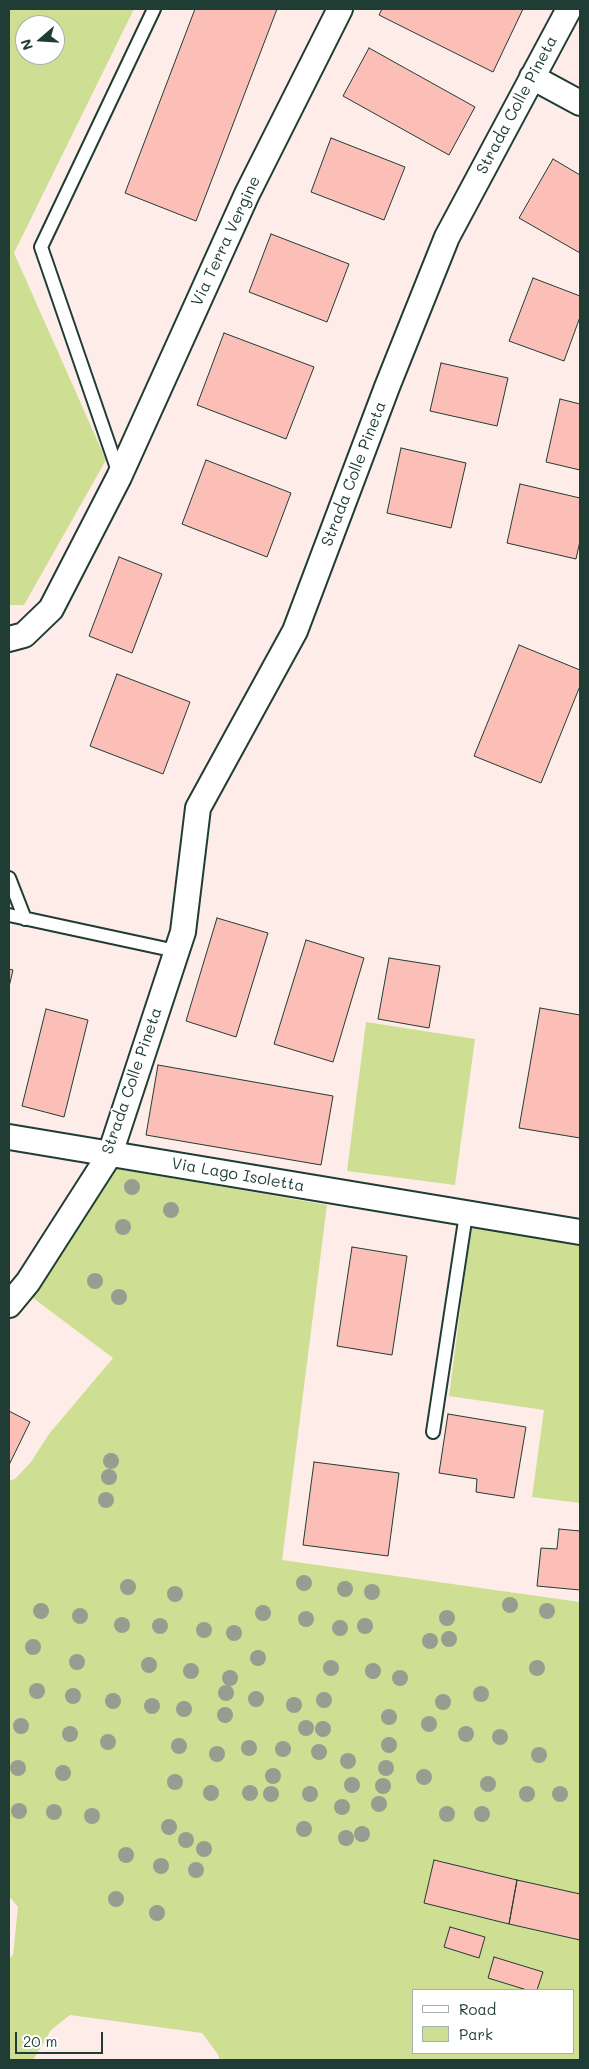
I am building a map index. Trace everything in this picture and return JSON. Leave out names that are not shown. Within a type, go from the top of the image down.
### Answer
[{"type":"street","name":"Via Terra Vergine","points":[[9,639],[24,635],[51,608],[119,477],[247,194],[340,9]]},
{"type":"street","name":"Strada Colle Pineta","points":[[9,1305],[28,1282],[110,1154],[183,932],[198,808],[295,631],[387,387],[447,237],[569,9]]},
{"type":"street","points":[[532,77],[580,103]]},
{"type":"street","name":"Via Lago Isoletta","points":[[9,1138],[580,1232]]},
{"type":"lane","points":[[119,477],[41,247],[154,9]]},
{"type":"lane","points":[[9,878],[25,919]]},
{"type":"lane","points":[[9,915],[176,950]]},
{"type":"lane","points":[[433,1432],[466,1214]]},
{"type":"green space","points":[[9,9],[134,9],[14,253],[106,460],[24,605],[9,605]]},
{"type":"green space","points":[[366,1022],[475,1039],[455,1185],[347,1171]]},
{"type":"green space","points":[[114,1168],[327,1205],[282,1560],[580,1602],[580,2060],[219,2060],[219,2056],[202,2033],[70,2015],[51,2030],[33,2060],[9,2060],[9,1959],[13,1955],[18,1907],[9,1896],[9,1481],[15,1479],[31,1462],[49,1434],[113,1358],[25,1292]]},
{"type":"green space","points":[[471,1228],[580,1243],[580,1503],[532,1497],[544,1410],[449,1396]]},
{"type":"building","points":[[195,9],[277,9],[196,221],[125,193]]},
{"type":"building","points":[[382,9],[523,9],[493,72],[379,15]]},
{"type":"building","points":[[369,48],[475,107],[449,155],[343,96]]},
{"type":"building","points":[[331,138],[405,167],[384,220],[311,192]]},
{"type":"building","points":[[553,159],[580,175],[580,253],[519,218]]},
{"type":"building","points":[[271,234],[349,264],[327,322],[249,292]]},
{"type":"building","points":[[533,278],[580,296],[580,317],[564,361],[509,341]]},
{"type":"building","points":[[224,333],[314,367],[286,439],[197,405]]},
{"type":"building","points":[[441,363],[508,378],[497,426],[430,411]]},
{"type":"building","points":[[560,399],[580,404],[580,470],[546,462]]},
{"type":"building","points":[[401,448],[466,463],[451,528],[387,513]]},
{"type":"building","points":[[206,460],[291,493],[267,557],[182,524]]},
{"type":"building","points":[[520,484],[580,498],[580,541],[576,559],[507,543]]},
{"type":"building","points":[[119,557],[162,574],[132,653],[89,636]]},
{"type":"building","points":[[519,645],[580,670],[580,686],[541,783],[474,756]]},
{"type":"building","points":[[117,674],[190,702],[163,774],[90,746]]},
{"type":"building","points":[[217,918],[268,933],[236,1037],[186,1021]]},
{"type":"building","points":[[306,940],[364,958],[333,1062],[274,1044]]},
{"type":"building","points":[[389,958],[440,966],[429,1028],[378,1019]]},
{"type":"building","points":[[9,969],[13,970],[9,987]]},
{"type":"building","points":[[540,1008],[580,1015],[580,1138],[519,1128]]},
{"type":"building","points":[[46,1009],[88,1020],[64,1117],[22,1106]]},
{"type":"building","points":[[158,1065],[333,1096],[321,1165],[146,1135]]},
{"type":"building","points":[[352,1247],[407,1256],[392,1355],[337,1346]]},
{"type":"building","points":[[9,1411],[30,1422],[9,1465]]},
{"type":"building","points":[[448,1414],[526,1427],[514,1498],[476,1492],[477,1479],[439,1473]]},
{"type":"building","points":[[314,1462],[399,1473],[388,1556],[303,1545]]},
{"type":"building","points":[[559,1529],[580,1531],[580,1590],[537,1586],[541,1548],[557,1549]]},
{"type":"building","points":[[434,1860],[517,1880],[509,1924],[424,1903]]},
{"type":"building","points":[[517,1880],[580,1894],[580,1940],[509,1924]]},
{"type":"building","points":[[450,1927],[485,1937],[479,1958],[444,1947]]},
{"type":"building","points":[[494,1957],[543,1972],[537,1989],[524,1989],[488,1978]]}]
